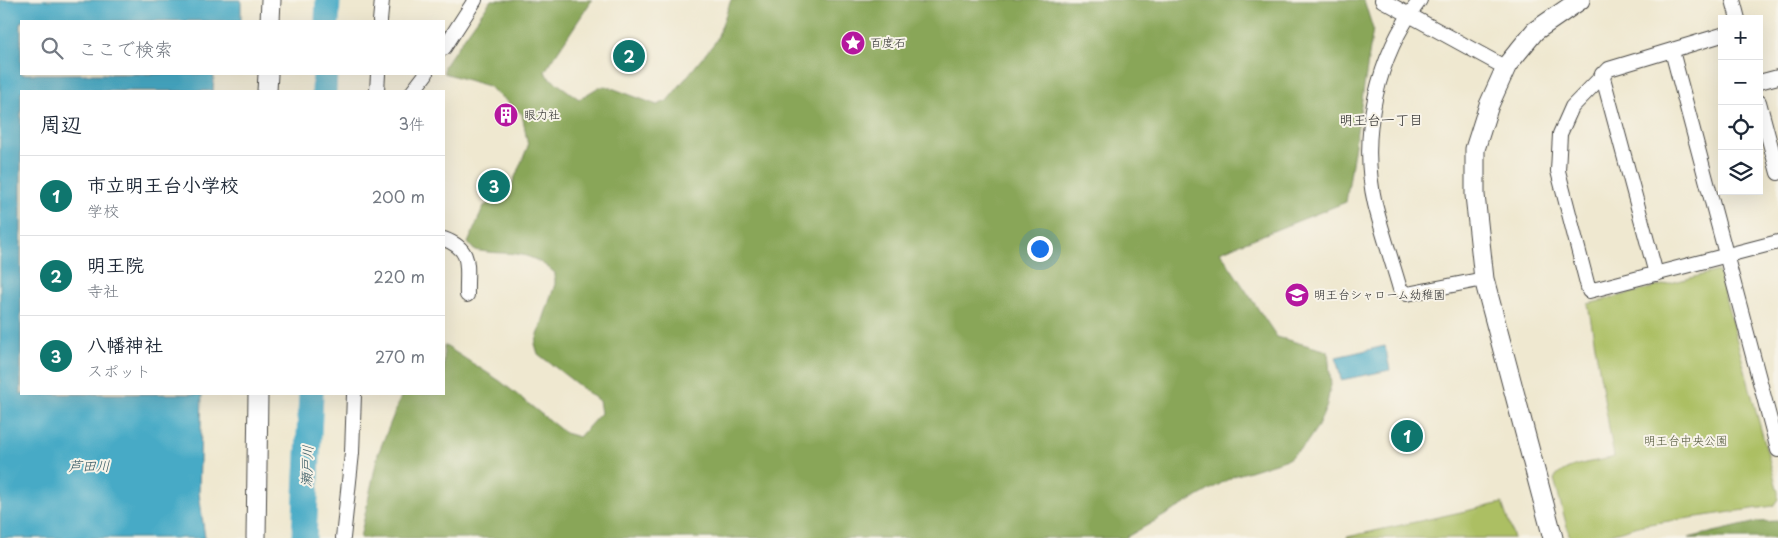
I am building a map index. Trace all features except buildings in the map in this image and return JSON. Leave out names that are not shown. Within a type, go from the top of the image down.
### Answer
[{"type":"street","points":[[270,20],[271,0]]},
{"type":"street","points":[[380,20],[382,0]]},
{"type":"street","points":[[445,46],[475,0]]},
{"type":"street","points":[[1382,0],[1497,63]]},
{"type":"street","points":[[1420,0],[1408,15],[1384,67],[1376,98],[1369,138],[1370,170],[1375,203],[1400,289],[1407,294],[1484,279]]},
{"type":"street","points":[[1553,538],[1484,279],[1475,195],[1475,149],[1489,104],[1507,65],[1535,31],[1580,0]]},
{"type":"street","points":[[1733,0],[1737,15]]},
{"type":"street","points":[[1718,36],[1609,69],[1602,74],[1572,107],[1560,134],[1558,171],[1589,291],[1778,242]]},
{"type":"street","points":[[1672,51],[1778,450]]},
{"type":"street","points":[[1602,74],[1656,274]]},
{"type":"street","points":[[267,90],[268,75]]},
{"type":"street","points":[[377,90],[378,75]]},
{"type":"street","points":[[414,90],[425,75]]},
{"type":"street","points":[[1763,81],[1778,77]]},
{"type":"street","points":[[1760,105],[1778,173]]},
{"type":"street","points":[[445,239],[459,245],[465,253],[467,295]]},
{"type":"street","points":[[256,538],[258,395]]},
{"type":"street","points":[[343,538],[352,454],[354,395]]},
{"type":"green space","points":[[491,0],[592,0],[545,71],[547,76],[579,99],[599,87],[609,87],[657,105],[667,101],[716,41],[731,0],[1364,0],[1373,29],[1346,202],[1220,252],[1277,337],[1328,351],[1331,385],[1326,408],[1318,426],[1305,445],[1288,459],[1234,476],[1125,538],[360,538],[378,454],[402,395],[445,395],[445,346],[500,381],[565,433],[579,437],[601,413],[599,401],[538,354],[535,344],[555,284],[555,273],[534,259],[516,254],[474,250],[468,243],[484,206],[508,194],[528,146],[522,114],[488,86],[445,73],[445,65]]},
{"type":"green space","name":"明王台中央公園","points":[[1718,271],[1778,492],[1778,499],[1773,506],[1642,525],[1596,538],[1570,538],[1554,479],[1566,469],[1574,466],[1614,457],[1588,304]]},
{"type":"green space","points":[[1502,503],[1514,538],[1346,538],[1347,537]]},
{"type":"green space","points":[[1778,521],[1778,538],[1688,538],[1757,522]]},
{"type":"water","name":"芦田川","points":[[0,0],[241,0],[241,20],[20,20],[20,75],[214,75],[213,90],[20,90],[20,395],[202,395],[199,493],[205,538],[0,538]]},
{"type":"water","points":[[1385,346],[1390,370],[1341,380],[1336,357]]},
{"type":"waterway","name":"瀬戸川","points":[[327,20],[328,0]]},
{"type":"waterway","name":"瀬戸川","points":[[324,90],[325,75]]},
{"type":"waterway","name":"瀬戸川","points":[[304,538],[311,395]]},
{"type":"place","name":"百度石","points":[[853,43]]},
{"type":"place","name":"明王院","points":[[629,56]]},
{"type":"place","name":"眼力社","points":[[506,115]]},
{"type":"place","name":"八幡神社","points":[[494,186]]},
{"type":"place","name":"明王台シャローム幼稚園","points":[[1297,295]]},
{"type":"place","name":"市立明王台小学校","points":[[1407,436]]},
{"type":"district","name":"明王台一丁目","points":[[1381,120]]}]
